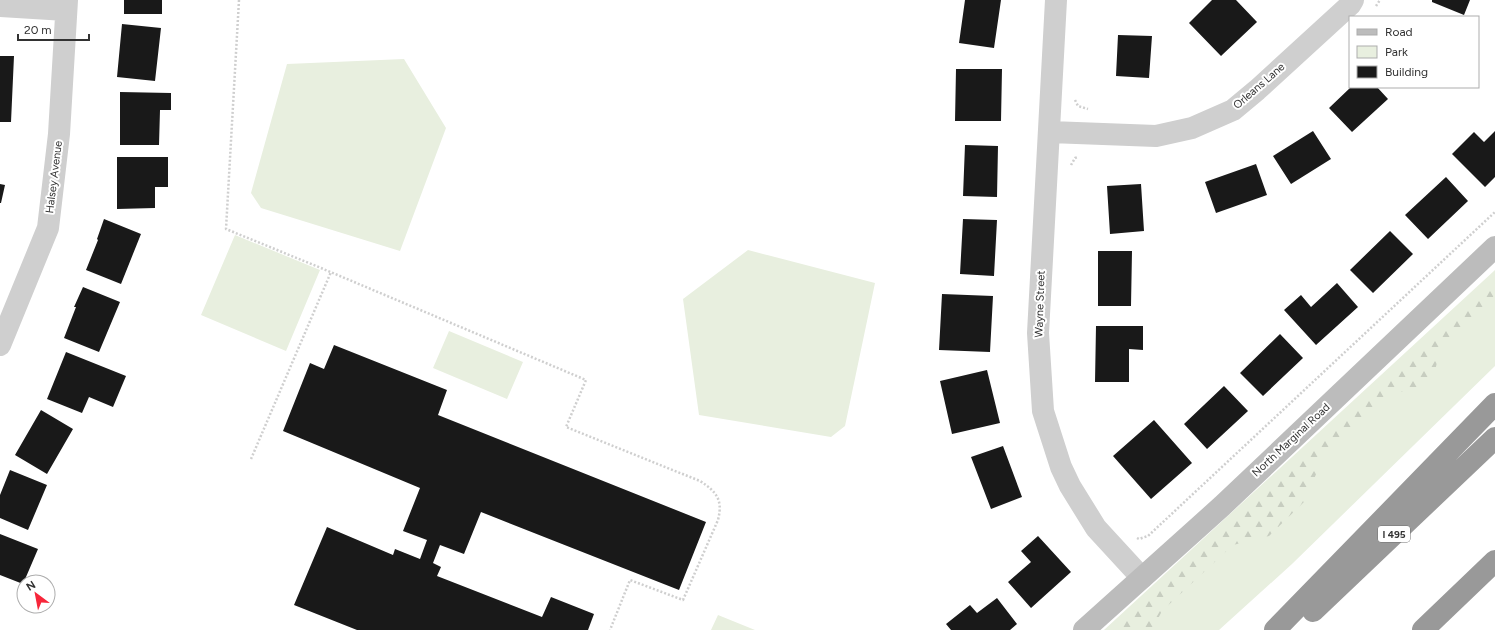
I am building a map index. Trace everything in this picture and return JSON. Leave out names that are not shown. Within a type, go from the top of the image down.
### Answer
[{"type":"highway","points":[[1275,630],[1495,404]]},
{"type":"highway","name":"I 495","points":[[1292,630],[1495,438]]},
{"type":"highway","points":[[1423,630],[1495,561]]},
{"type":"main road","name":"North Marginal Road","points":[[1084,630],[1222,506],[1495,247]]},
{"type":"street","name":"Wayne Street","points":[[1056,0],[1038,333],[1043,412],[1061,467],[1070,486],[1096,528],[1142,578]]},
{"type":"street","name":"Orleans Lane","points":[[1050,132],[1156,136],[1192,128],[1233,110],[1350,5],[1353,0]]},
{"type":"street","points":[[0,6],[67,5]]},
{"type":"street","name":"Halsey Avenue","points":[[0,345],[48,228],[59,134],[67,5]]},
{"type":"path","points":[[239,0],[226,229],[586,380],[566,428],[700,481],[710,488],[718,497],[720,511],[718,520],[683,600],[630,580],[610,630]]},
{"type":"path","points":[[1074,97],[1078,106],[1094,110]]},
{"type":"path","points":[[1069,169],[1075,158],[1080,157]]},
{"type":"path","points":[[1135,536],[1139,539],[1148,536],[1495,212]]},
{"type":"path","points":[[251,459],[331,272]]},
{"type":"green space","points":[[404,59],[446,128],[400,251],[261,208],[251,193],[287,64]]},
{"type":"green space","points":[[235,235],[320,270],[286,351],[201,315]]},
{"type":"green space","points":[[748,250],[875,283],[845,426],[831,437],[699,415],[683,299]]},
{"type":"green space","points":[[1495,270],[1495,366],[1292,564],[1219,630],[1104,630]]},
{"type":"green space","points":[[1495,278],[1495,295],[1440,349],[1435,371],[1423,385],[1395,394],[1321,462],[1305,501],[1269,536],[1233,545],[1162,611],[1152,630],[1113,630]]},
{"type":"green space","points":[[449,331],[523,362],[507,399],[433,368]]},
{"type":"green space","points":[[718,615],[755,630],[711,630]]},
{"type":"building","points":[[124,0],[162,0],[162,14],[124,14]]},
{"type":"building","points":[[965,0],[1001,0],[994,48],[959,43]]},
{"type":"building","points":[[1212,0],[1236,0],[1257,22],[1221,56],[1189,23]]},
{"type":"building","points":[[1432,0],[1470,0],[1464,15],[1432,2]]},
{"type":"building","points":[[122,24],[161,28],[155,81],[117,77]]},
{"type":"building","points":[[1118,35],[1152,36],[1149,78],[1116,76]]},
{"type":"building","points":[[0,56],[14,56],[11,122],[0,122]]},
{"type":"building","points":[[956,69],[1002,69],[1001,121],[955,121]]},
{"type":"building","points":[[1350,88],[1378,88],[1388,99],[1352,132],[1329,108]]},
{"type":"building","points":[[120,92],[171,93],[171,110],[160,110],[159,145],[120,145]]},
{"type":"building","points":[[1313,131],[1331,159],[1291,184],[1273,156]]},
{"type":"building","points":[[1495,131],[1495,177],[1485,187],[1452,154],[1474,132],[1484,142]]},
{"type":"building","points":[[965,145],[998,146],[997,197],[963,196]]},
{"type":"building","points":[[117,157],[168,157],[168,187],[155,187],[155,208],[117,209]]},
{"type":"building","points":[[1256,164],[1267,195],[1216,213],[1205,182]]},
{"type":"building","points":[[1446,177],[1468,201],[1428,239],[1405,215]]},
{"type":"building","points":[[0,184],[5,185],[1,203],[0,203]]},
{"type":"building","points":[[1141,184],[1144,231],[1110,234],[1107,186]]},
{"type":"building","points":[[104,219],[141,234],[121,284],[86,270],[98,240],[97,239]]},
{"type":"building","points":[[963,219],[997,220],[994,276],[960,274]]},
{"type":"building","points":[[1390,231],[1413,254],[1373,293],[1350,270]]},
{"type":"building","points":[[1098,251],[1132,251],[1131,306],[1098,306]]},
{"type":"building","points":[[1337,283],[1358,307],[1316,345],[1284,310],[1301,295],[1311,307]]},
{"type":"building","points":[[83,287],[120,302],[99,352],[64,338],[76,307],[74,307]]},
{"type":"building","points":[[942,294],[993,296],[990,352],[939,350]]},
{"type":"building","points":[[1096,326],[1143,326],[1143,350],[1129,349],[1129,382],[1095,382]]},
{"type":"building","points":[[1280,334],[1303,358],[1263,396],[1240,373]]},
{"type":"building","points":[[334,345],[447,390],[438,415],[706,522],[679,590],[481,512],[464,554],[440,545],[433,563],[441,567],[437,576],[542,617],[551,597],[594,614],[588,630],[357,630],[294,605],[327,527],[393,555],[395,549],[420,559],[427,540],[403,531],[420,488],[283,431],[310,363],[324,369]]},
{"type":"building","points":[[66,352],[126,376],[113,407],[89,397],[82,413],[47,399]]},
{"type":"building","points":[[987,370],[1000,423],[952,434],[940,381]]},
{"type":"building","points":[[1224,386],[1248,411],[1207,449],[1184,424]]},
{"type":"building","points":[[41,410],[73,429],[47,474],[15,455]]},
{"type":"building","points":[[1154,420],[1192,463],[1151,499],[1113,456]]},
{"type":"building","points":[[1003,446],[1022,497],[991,509],[971,457]]},
{"type":"building","points":[[10,470],[47,485],[28,530],[0,518],[0,495]]},
{"type":"building","points":[[0,534],[38,549],[27,574],[16,574],[16,581],[0,575]]},
{"type":"building","points":[[1038,536],[1071,572],[1031,608],[1008,582],[1031,562],[1021,551]]},
{"type":"building","points":[[997,598],[1017,624],[1010,630],[951,630],[946,624],[970,605],[977,613]]}]
